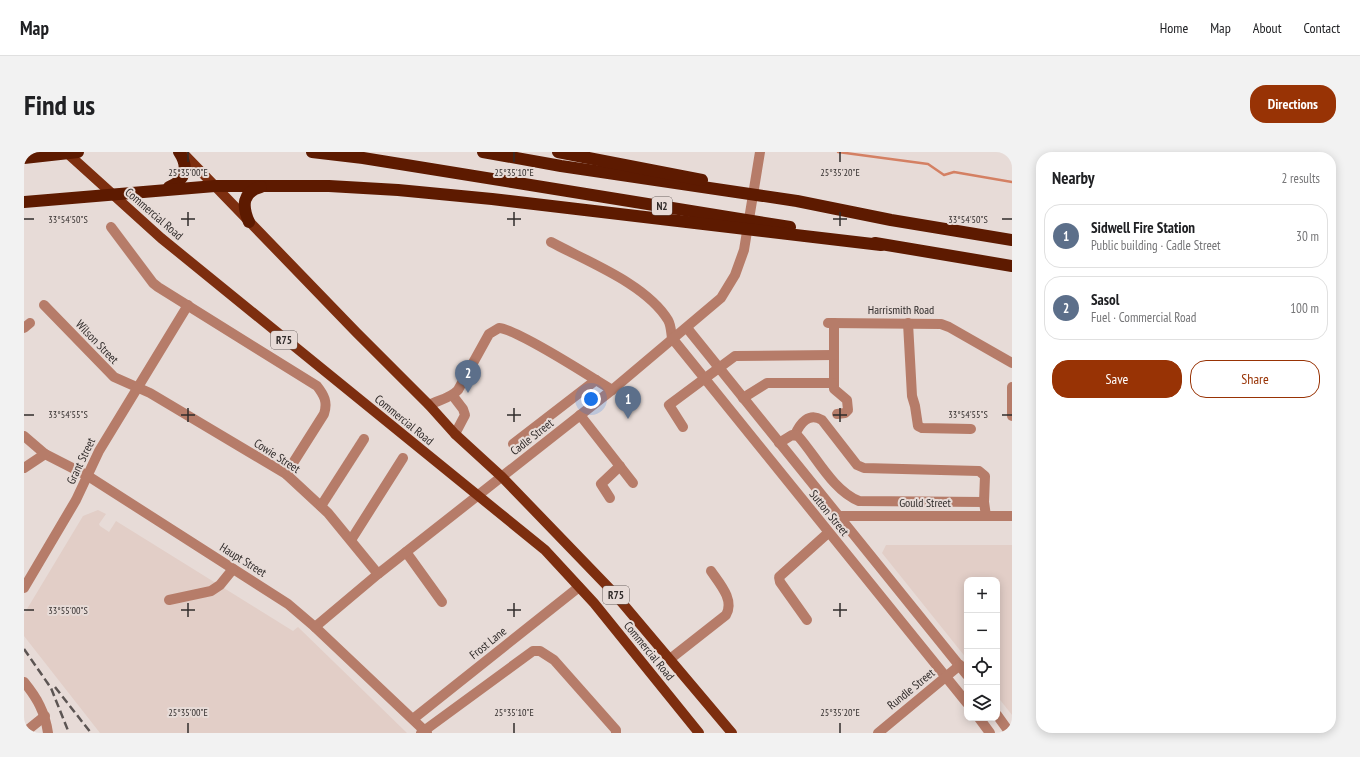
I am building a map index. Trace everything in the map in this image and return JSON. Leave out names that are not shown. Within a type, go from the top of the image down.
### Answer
[{"type":"highway","points":[[24,158],[78,152]]},
{"type":"highway","points":[[166,189],[180,182],[185,172],[184,159],[180,152]]},
{"type":"highway","name":"N2","points":[[312,152],[363,158],[677,208],[1012,266]]},
{"type":"highway","name":"N2","points":[[483,152],[796,201],[891,220],[1012,240]]},
{"type":"highway","points":[[558,152],[760,191],[796,201]]},
{"type":"highway","points":[[24,202],[215,186],[329,186],[492,199],[882,244]]},
{"type":"highway","points":[[249,222],[245,210],[245,200],[250,191],[266,186]]},
{"type":"main road","name":"Commercial Road","points":[[66,152],[111,194],[178,252],[545,550],[594,603],[699,733]]},
{"type":"main road","name":"Commercial Road","points":[[180,152],[200,170],[429,405],[455,434],[502,477],[613,592],[732,733]]},
{"type":"street","name":"Cadle Street","points":[[315,627],[378,574],[612,390],[721,298],[735,275],[744,250],[760,152]]},
{"type":"street","points":[[111,227],[153,283],[317,386],[325,398],[324,414],[286,474]]},
{"type":"street","points":[[551,242],[628,282],[645,294],[658,306],[669,322],[672,338]]},
{"type":"street","name":"Wilson Street","points":[[44,305],[109,373],[121,382],[138,389]]},
{"type":"street","name":"Grant Street","points":[[24,588],[66,518],[99,451],[188,306]]},
{"type":"street","points":[[669,322],[687,328]]},
{"type":"street","name":"Harrismith Road","points":[[834,355],[831,323],[936,323],[945,325],[1012,363]]},
{"type":"street","points":[[908,323],[912,396],[918,426],[922,428],[971,429]]},
{"type":"street","points":[[429,405],[453,396],[458,390],[489,334],[499,328],[508,330],[526,339],[612,390]]},
{"type":"street","name":"Sutton Street","points":[[687,328],[866,552],[964,671]]},
{"type":"street","name":"Sutton Street","points":[[672,338],[852,563],[964,699]]},
{"type":"street","points":[[683,427],[669,405],[718,367],[738,355],[834,355],[833,383],[835,392],[846,398],[848,404],[847,412],[837,414]]},
{"type":"street","points":[[513,444],[596,380]]},
{"type":"street","points":[[743,398],[767,383],[833,383]]},
{"type":"street","points":[[1012,387],[1012,416]]},
{"type":"street","name":"Cowie Street","points":[[138,389],[150,393],[286,474],[321,506],[378,574]]},
{"type":"street","points":[[453,396],[462,409],[464,415],[455,434]]},
{"type":"street","points":[[580,415],[633,483]]},
{"type":"street","points":[[779,443],[795,434],[801,423],[809,418],[816,417],[822,420],[857,465],[864,468],[979,471],[985,476],[984,502],[986,516]]},
{"type":"street","points":[[795,434],[807,446],[839,489],[848,497],[859,501],[984,502]]},
{"type":"street","name":"Haupt Street","points":[[24,436],[45,454],[88,476],[288,604],[315,627],[413,719],[424,732]]},
{"type":"street","points":[[321,506],[364,439]]},
{"type":"street","points":[[24,468],[45,454]]},
{"type":"street","points":[[351,540],[403,458]]},
{"type":"street","points":[[610,498],[600,484],[620,466]]},
{"type":"street","points":[[803,501],[817,490]]},
{"type":"street","name":"Gould Street","points":[[837,516],[1012,516]]},
{"type":"street","points":[[807,620],[780,582],[779,577],[828,532]]},
{"type":"street","points":[[406,552],[442,602]]},
{"type":"street","points":[[852,563],[866,552]]},
{"type":"street","points":[[169,600],[211,591],[220,585],[233,569]]},
{"type":"street","points":[[670,658],[726,615],[729,610],[728,598],[711,571]]},
{"type":"street","name":"Frost Lane","points":[[413,719],[579,587]]},
{"type":"street","points":[[424,732],[533,651],[540,651],[554,660],[616,730],[616,733]]},
{"type":"street","name":"Rundle Street","points":[[878,733],[960,665]]},
{"type":"street","points":[[24,682],[40,703],[45,716],[48,733]]},
{"type":"street","points":[[24,733],[45,716]]},
{"type":"street","points":[[1000,719],[1010,733]]},
{"type":"street","points":[[981,721],[990,733]]},
{"type":"shaded area","points":[[98,510],[106,514],[99,524],[100,526],[109,532],[116,521],[293,631],[298,627],[407,733],[100,733],[24,636],[24,614],[83,516]]},
{"type":"shaded area","points":[[886,545],[1012,545],[1012,715],[1000,700],[1000,577],[964,577],[964,655],[882,553]]},
{"type":"waterway","points":[[838,152],[928,164],[944,175],[954,172],[1012,182]]},
{"type":"railway","points":[[24,649],[51,688],[69,733]]},
{"type":"railway","points":[[55,687],[91,733]]},
{"type":"place","name":"Sasol","points":[[468,393]]},
{"type":"place","name":"Sidwell Fire Station","points":[[628,419]]}]
